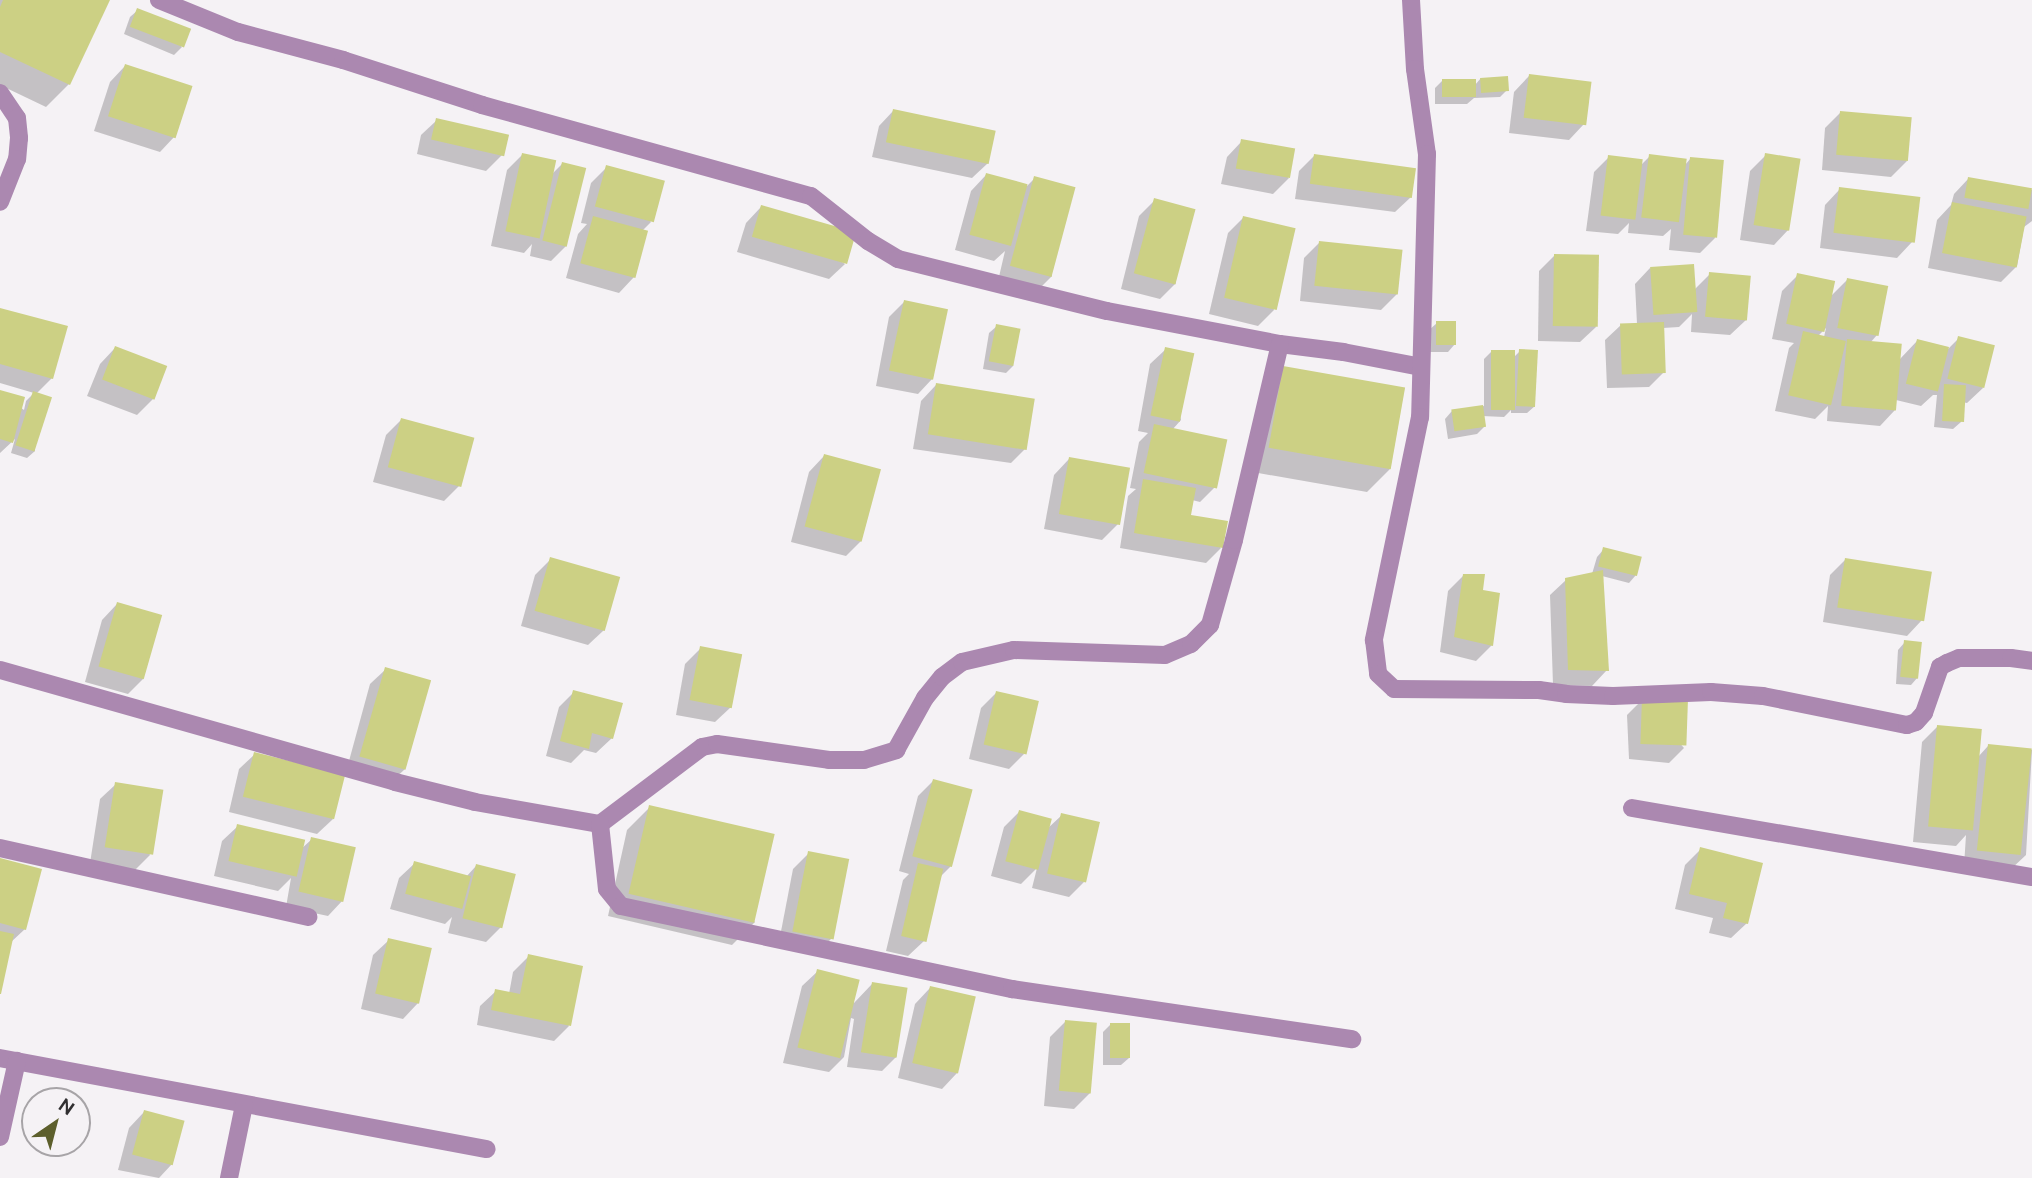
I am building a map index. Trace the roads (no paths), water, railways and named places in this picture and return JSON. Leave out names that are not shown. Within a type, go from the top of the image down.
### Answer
[{"type":"street","points":[[159,0],[238,32],[343,60],[482,105],[811,196],[868,241],[898,258],[1107,311],[1279,344],[1343,352],[1420,367]]},
{"type":"street","points":[[1411,0],[1415,69],[1427,154],[1420,417],[1374,640],[1378,674],[1394,689],[1539,690],[1613,696],[1711,692],[1763,696],[1907,725],[1916,722],[1924,713],[1940,667],[1947,663],[1959,659],[2011,658],[2032,661]]},
{"type":"street","points":[[0,93],[17,118],[19,138],[17,159],[0,202]]},
{"type":"street","points":[[0,670],[395,782],[475,802],[600,824],[702,747],[717,744],[829,760],[864,760],[896,750],[925,698],[942,677],[962,662],[1014,650],[1165,654],[1191,644],[1210,625],[1234,540],[1279,344]]},
{"type":"street","points":[[1632,808],[2032,877]]},
{"type":"street","points":[[600,824],[607,889],[621,906],[1012,989],[1352,1040]]},
{"type":"street","points":[[0,848],[308,917]]},
{"type":"street","points":[[0,1137],[9,1060],[487,1149]]},
{"type":"street","points":[[229,1178],[244,1105]]}]
